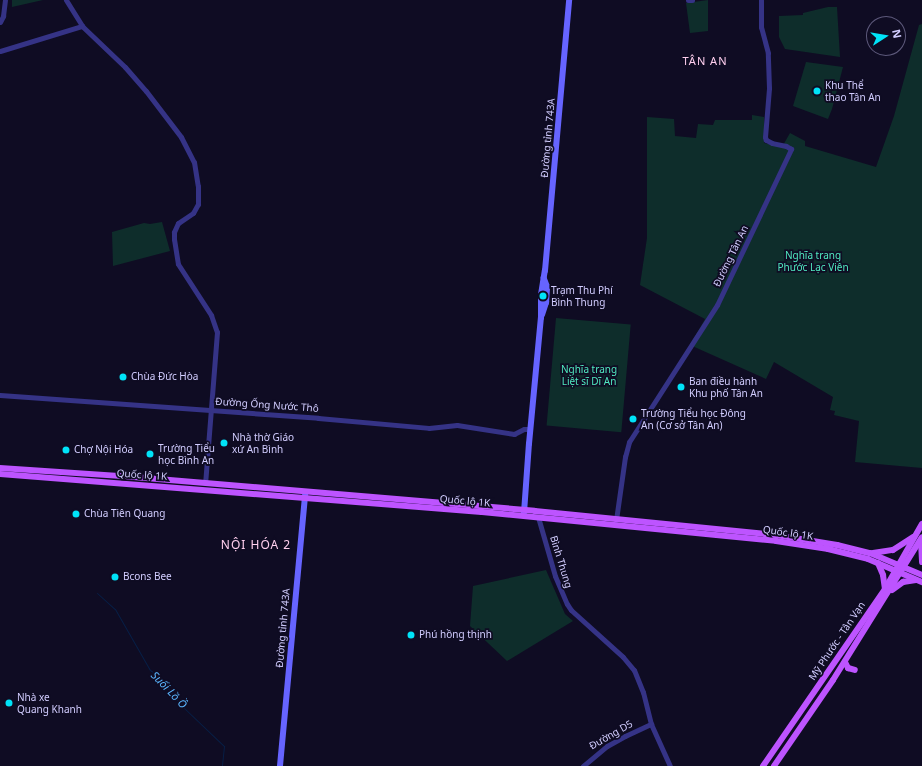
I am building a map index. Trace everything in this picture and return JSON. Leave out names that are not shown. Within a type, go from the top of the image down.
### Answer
[{"type":"main road","name":"Đường tỉnh 743A","points":[[524,513],[530,429],[541,318],[541,295],[544,279],[568,0]]},
{"type":"main road","name":"Quốc lộ 1K","points":[[0,468],[616,522],[776,541],[841,552],[900,569]]},
{"type":"main road","name":"Quốc lộ 1K","points":[[0,474],[204,487]]},
{"type":"main road","name":"Đường tỉnh 743A","points":[[280,766],[305,495]]},
{"type":"main road","name":"Quốc lộ 1K","points":[[616,522],[776,535],[843,546],[870,553],[920,579]]},
{"type":"main road","name":"Mỹ Phước - Tân Vạn","points":[[774,766],[845,662],[920,537],[922,524]]},
{"type":"main road","points":[[870,553],[885,553],[920,537],[922,562]]},
{"type":"main road","points":[[878,563],[887,590],[903,582],[920,579]]},
{"type":"main road","name":"Mỹ Phước - Tân Vạn","points":[[763,766],[887,590]]},
{"type":"main road","points":[[845,662],[848,668],[855,670]]},
{"type":"street","points":[[0,22],[5,0]]},
{"type":"street","points":[[66,0],[82,26],[139,83],[181,137],[194,162],[198,186],[198,204],[193,213],[178,223],[174,232],[174,239],[178,264],[211,315],[216,326],[217,339],[204,487]]},
{"type":"street","name":"Đường Tân An","points":[[616,522],[625,457],[629,442],[717,305],[791,149],[786,146],[772,143],[766,140],[765,137],[769,102],[768,53],[761,27],[761,0]]},
{"type":"street","points":[[0,51],[82,26]]},
{"type":"street","name":"Đường Ống Nước Thô","points":[[0,395],[138,406],[210,409],[429,428],[459,426],[514,434],[524,429],[530,429]]},
{"type":"street","name":"Bình Thung","points":[[536,514],[555,576],[567,604],[571,610],[624,658],[634,670],[641,686],[651,724],[670,766]]},
{"type":"street","name":"Đường D5","points":[[583,766],[607,746],[651,724]]},
{"type":"green space","points":[[12,0],[43,0],[12,7]]},
{"type":"green space","points":[[708,0],[708,31],[690,33],[686,3]]},
{"type":"green space","points":[[828,7],[837,7],[840,57],[785,49],[779,37],[779,16],[803,15],[803,13]]},
{"type":"green space","name":"Nghĩa trang Phước Lạc Viên","points":[[922,24],[922,468],[855,462],[859,421],[834,415],[835,411],[830,410],[833,397],[774,362],[766,379],[690,345],[705,319],[640,285],[647,238],[647,117],[674,119],[675,136],[696,138],[698,124],[713,125],[715,120],[752,120],[752,115],[764,117],[764,143],[782,147],[790,133],[805,141],[805,146],[876,167],[894,116],[919,25]]},
{"type":"green space","name":"Khu Thể thao Tân An","points":[[806,62],[843,67],[828,119],[793,106]]},
{"type":"green space","points":[[162,222],[170,251],[113,266],[112,232],[144,223],[150,224]]},
{"type":"green space","name":"Nghĩa trang Liệt sĩ Dĩ An","points":[[556,318],[631,325],[621,432],[547,426]]},
{"type":"green space","points":[[546,570],[565,614],[573,621],[507,661],[470,626],[473,586]]},
{"type":"waterway","name":"Suối Lồ Ồ","points":[[97,593],[115,609],[150,670],[157,675],[183,707],[224,746],[222,766]]},
{"type":"place","name":"Khu Thể thao Tân An","points":[[817,91]]},
{"type":"place","name":"Trạm Thu Phí Bình Thung","points":[[543,296]]},
{"type":"place","name":"Chùa Đức Hòa","points":[[123,377]]},
{"type":"place","name":"Ban điều hành Khu phố Tân An","points":[[681,387]]},
{"type":"place","name":"Trường Tiểu học Đông An (Cơ sở Tân An)","points":[[633,419]]},
{"type":"place","name":"Nhà thờ Giáo xứ An Bình","points":[[224,443]]},
{"type":"place","name":"Chợ Nội Hóa","points":[[66,450]]},
{"type":"place","name":"Trường Tiểu học Bình An","points":[[150,454]]},
{"type":"place","name":"Chùa Tiên Quang","points":[[76,514]]},
{"type":"place","name":"Bcons Bee","points":[[115,577]]},
{"type":"place","name":"Phú hồng thịnh","points":[[411,635]]},
{"type":"place","name":"Nhà xe Quang Khanh","points":[[9,703]]},
{"type":"district","name":"TÂN AN","points":[[705,61]]},
{"type":"district","name":"NỘI HÓA 2","points":[[256,545]]}]
